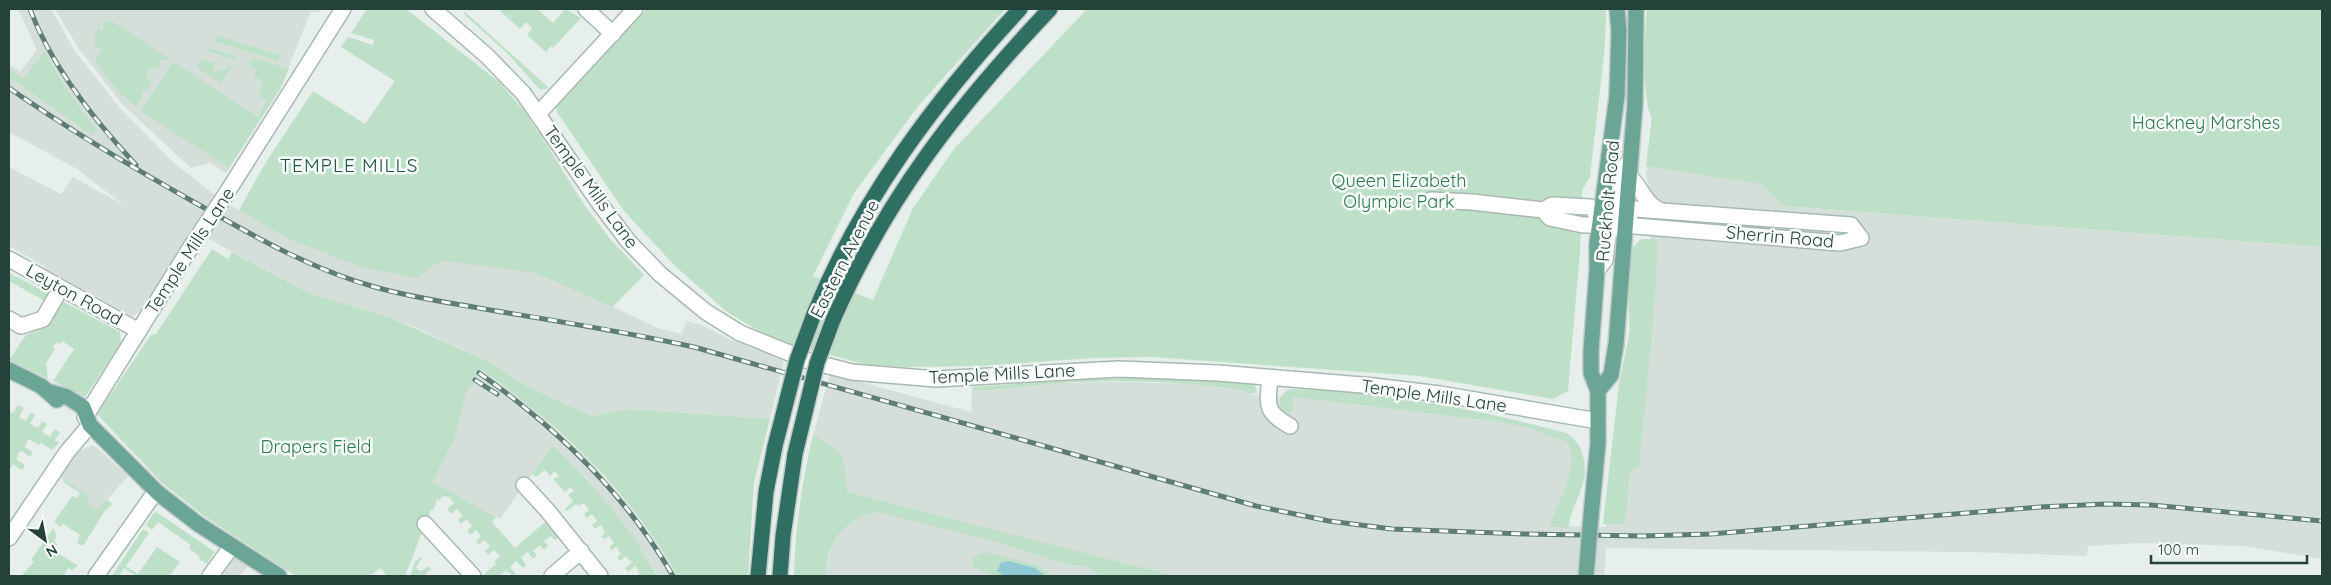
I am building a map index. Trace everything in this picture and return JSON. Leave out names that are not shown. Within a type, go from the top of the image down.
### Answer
[{"type":"highway","name":"Eastern Avenue","points":[[758,576],[766,492],[775,446],[797,360],[833,270],[877,189],[933,110],[1020,9]]},
{"type":"highway","name":"Eastern Avenue","points":[[780,576],[782,536],[795,454],[818,363],[833,320],[861,260],[915,170],[970,98],[1050,9]]},
{"type":"main road","name":"Ruckholt Road","points":[[1598,391],[1611,374],[1616,344],[1613,218],[1619,32],[1617,9]]},
{"type":"main road","name":"Ruckholt Road","points":[[1586,576],[1596,481],[1598,421],[1598,391],[1592,373],[1591,352],[1597,244],[1613,218],[1630,169],[1636,83],[1636,9]]},
{"type":"main road","points":[[9,370],[50,392],[62,405],[87,421],[156,491],[198,524],[279,576]]},
{"type":"street","name":"Temple Mills Lane","points":[[9,538],[87,421],[189,250],[342,9]]},
{"type":"street","name":"Temple Mills Lane","points":[[433,9],[504,73],[529,100],[600,204],[628,241],[660,274],[709,308],[740,333],[809,362],[852,372],[920,378],[958,379],[1077,370],[1119,369],[1270,378],[1374,386],[1440,394],[1598,421]]},
{"type":"street","points":[[586,9],[613,34]]},
{"type":"street","points":[[538,114],[635,9]]},
{"type":"street","points":[[1630,169],[1635,182],[1650,204],[1661,210]]},
{"type":"street","points":[[1431,200],[1472,202],[1543,210],[1550,218],[1583,225],[1590,225],[1613,218]]},
{"type":"street","name":"Sherrin Road","points":[[1635,209],[1852,224],[1861,238],[1840,244],[1635,226],[1613,218],[1635,209]]},
{"type":"street","name":"Leyton Road","points":[[9,259],[139,331]]},
{"type":"street","points":[[9,319],[21,326],[43,319],[61,288]]},
{"type":"street","points":[[1270,378],[1270,408],[1275,418],[1290,426]]},
{"type":"street","points":[[524,485],[600,576]]},
{"type":"street","points":[[96,576],[156,491]]},
{"type":"street","points":[[425,524],[473,576]]},
{"type":"street","points":[[210,576],[232,546]]},
{"type":"street","points":[[552,576],[581,551]]},
{"type":"shaded area","points":[[18,9],[51,9],[75,51],[119,107],[173,162],[216,196],[141,311],[132,316],[44,268],[45,266],[9,246],[9,167],[61,194],[73,177],[125,206],[77,169],[9,132],[9,64],[20,72],[37,50]]},
{"type":"shaded area","points":[[55,9],[321,9],[319,13],[311,11],[280,89],[226,173],[210,163],[191,168],[122,104],[79,49]]},
{"type":"shaded area","points":[[378,28],[540,133],[585,206],[610,239],[644,275],[613,307],[658,328],[681,334],[687,321],[702,325],[729,339],[784,361],[770,419],[628,409],[592,416],[530,388],[492,363],[412,326],[389,317],[311,294],[207,238],[230,205],[239,210],[365,124],[395,81],[367,63]]},
{"type":"shaded area","points":[[1643,67],[1783,206],[2322,247],[2322,559],[2244,546],[2141,543],[2088,546],[2087,556],[1969,552],[1606,548],[1604,576],[826,576],[830,548],[831,444],[813,435],[830,374],[971,412],[972,391],[1058,383],[1121,382],[1199,384],[1246,391],[1246,394],[1292,398],[1294,393],[1500,420],[1561,438],[1571,444],[1574,463],[1557,526],[1606,527],[1606,524],[1624,524],[1651,235],[1685,237],[1688,209],[1666,207],[1652,197],[1646,176],[1652,118],[1648,108]]},
{"type":"shaded area","points":[[482,370],[532,406],[590,461],[631,508],[677,576],[658,576],[619,518],[586,478],[553,445],[500,519],[431,482],[454,440],[466,394]]},
{"type":"shaded area","points":[[92,445],[128,476],[97,511],[88,504],[89,496],[56,475],[77,452]]},
{"type":"shaded area","points":[[230,556],[237,558],[247,567],[239,576],[216,576]]},
{"type":"green space","points":[[367,9],[406,9],[499,82],[525,112],[585,206],[610,239],[644,275],[612,307],[536,273],[444,261],[432,266],[417,278],[361,267],[287,238],[239,210],[266,162],[313,91],[365,124],[395,81],[341,47],[348,37],[373,45],[374,40],[351,33]]},
{"type":"green space","points":[[502,9],[537,9],[553,23],[565,9],[581,18],[553,48],[551,46],[546,52],[527,35],[532,28],[526,22],[520,29],[500,11]]},
{"type":"green space","name":"Queen Elizabeth Olympic Park","points":[[647,9],[1005,9],[919,105],[854,193],[813,276],[873,300],[913,208],[954,149],[1087,9],[1606,9],[1605,46],[1590,177],[1582,190],[1580,251],[1568,391],[1553,399],[1419,376],[1152,357],[1092,358],[980,366],[905,367],[867,365],[787,343],[759,331],[727,312],[675,266],[624,211],[557,112],[556,108],[559,102]]},
{"type":"green space","name":"Hackney Marshes","points":[[1647,9],[2322,9],[2322,247],[1783,206],[1761,184],[1646,166],[1652,118],[1648,108],[1643,67]]},
{"type":"green space","points":[[465,12],[549,88],[540,90],[511,57],[464,14]]},
{"type":"green space","points":[[110,20],[168,58],[160,60],[160,67],[150,68],[146,77],[152,82],[147,90],[141,91],[142,97],[136,106],[120,94],[95,62],[101,48],[94,46],[96,39],[94,33],[99,29],[103,32],[103,24]]},
{"type":"green space","points":[[216,35],[280,55],[278,61],[214,41]]},
{"type":"green space","points":[[209,48],[238,57],[236,60],[207,51]]},
{"type":"green space","points":[[45,51],[62,83],[96,130],[92,135],[9,77],[9,69],[23,79]]},
{"type":"green space","points":[[251,57],[289,69],[280,89],[229,168],[141,111],[173,62],[258,117],[267,100],[258,96],[263,81],[255,77],[254,74],[258,70],[250,66],[249,63],[253,59]]},
{"type":"green space","points":[[202,58],[209,62],[215,62],[212,71],[214,73],[230,65],[232,67],[221,83],[196,67]]},
{"type":"green space","points":[[1641,239],[1654,239],[1658,241],[1654,310],[1639,467],[1630,471],[1625,524],[1603,524],[1619,384],[1630,330],[1628,297],[1632,248]]},
{"type":"green space","name":"Drapers Field","points":[[212,249],[228,259],[232,252],[311,294],[389,317],[492,363],[530,388],[592,416],[628,409],[770,419],[754,482],[748,576],[677,576],[638,516],[591,462],[539,413],[482,370],[466,394],[454,440],[432,482],[496,517],[492,522],[515,548],[545,522],[558,538],[555,540],[551,536],[544,541],[548,546],[544,550],[540,545],[533,551],[537,555],[533,559],[528,552],[521,557],[526,565],[523,568],[516,561],[510,567],[516,574],[513,576],[506,570],[499,576],[486,576],[484,574],[496,564],[494,562],[500,556],[494,550],[488,555],[485,551],[490,546],[484,540],[479,545],[476,541],[481,536],[476,530],[470,535],[467,531],[472,526],[466,519],[461,524],[458,520],[463,516],[457,509],[451,514],[447,509],[454,503],[449,497],[443,496],[439,501],[437,499],[433,511],[431,509],[405,576],[387,576],[381,568],[369,576],[296,576],[204,516],[162,483],[97,414],[151,335],[156,334]]},
{"type":"green space","points":[[9,273],[49,294],[45,301],[9,281]]},
{"type":"green space","points":[[62,301],[120,332],[121,343],[85,397],[53,381],[74,349],[62,341],[60,344],[56,342],[53,348],[55,349],[46,363],[48,379],[9,360],[26,335],[47,326]]},
{"type":"green space","points":[[1185,377],[1249,382],[1255,385],[1257,393],[1246,394],[1246,391],[1226,388],[1164,382],[1123,381],[1068,383],[972,391],[973,387],[1085,379]]},
{"type":"green space","points":[[1291,389],[1326,390],[1395,397],[1499,416],[1566,433],[1577,443],[1584,458],[1585,466],[1583,483],[1572,513],[1569,528],[1550,526],[1570,472],[1571,451],[1567,442],[1528,428],[1494,421],[1294,397],[1291,414],[1286,413],[1286,415],[1281,408],[1280,400],[1283,393]]},
{"type":"green space","points":[[18,405],[24,408],[19,417],[26,421],[31,412],[35,415],[30,424],[38,428],[42,421],[47,424],[42,432],[50,437],[55,429],[60,432],[55,440],[59,443],[52,450],[41,443],[39,445],[28,439],[25,447],[33,453],[30,457],[22,451],[18,453],[17,460],[25,465],[22,470],[13,464],[9,471],[9,411],[13,413]]},
{"type":"green space","points":[[813,435],[832,446],[842,457],[847,492],[1174,576],[1102,576],[1085,566],[1069,565],[1004,544],[877,512],[855,520],[837,536],[829,552],[826,576],[794,576],[800,505]]},
{"type":"green space","points":[[553,445],[608,504],[637,543],[657,576],[636,576],[640,573],[635,566],[628,572],[625,568],[632,563],[626,556],[620,561],[617,557],[621,554],[616,547],[612,550],[609,547],[614,543],[609,536],[604,539],[601,536],[605,533],[601,525],[595,529],[592,525],[597,521],[592,514],[586,518],[584,514],[589,510],[584,503],[578,506],[576,504],[567,511],[565,509],[573,501],[568,495],[574,491],[570,487],[565,492],[553,479],[559,476],[555,471],[550,476],[545,470],[536,477],[532,474]]},
{"type":"green space","points":[[65,480],[89,496],[88,504],[97,510],[107,499],[112,504],[104,512],[83,546],[77,543],[80,535],[63,524],[61,527],[54,522],[72,496],[77,498],[80,493],[63,482]]},
{"type":"green space","points":[[155,511],[215,552],[207,564],[199,559],[200,557],[189,548],[191,545],[158,522],[152,530],[146,525]]},
{"type":"green space","points":[[53,528],[57,536],[54,541],[57,544],[54,550],[78,566],[72,570],[68,568],[65,576],[21,576],[34,562],[31,560]]},
{"type":"green space","points":[[143,529],[149,533],[126,566],[138,574],[157,547],[180,562],[169,576],[136,576],[124,568],[119,576],[114,576],[113,574]]},
{"type":"green space","points":[[986,552],[1038,566],[1053,576],[994,576],[973,567],[974,563],[971,562],[974,557]]},
{"type":"green space","points":[[421,557],[416,567],[419,571],[428,566],[431,569],[426,573],[426,576],[410,576],[415,562]]},
{"type":"water","points":[[1009,561],[1035,568],[1045,576],[1004,576],[997,571],[1001,563]]},
{"type":"railway","points":[[30,9],[62,72],[105,130],[136,165]]},
{"type":"railway","points":[[9,88],[104,149],[222,218],[286,252],[352,280],[418,297],[643,336],[694,347],[1256,506],[1329,521],[1392,529],[1642,536],[1711,534],[2040,507],[2105,504],[2151,505],[2322,521]]},
{"type":"railway","points":[[479,373],[535,416],[587,464],[633,517],[673,576]]},
{"type":"railway","points":[[475,380],[497,394]]},
{"type":"district","name":"TEMPLE MILLS","points":[[349,165]]}]
